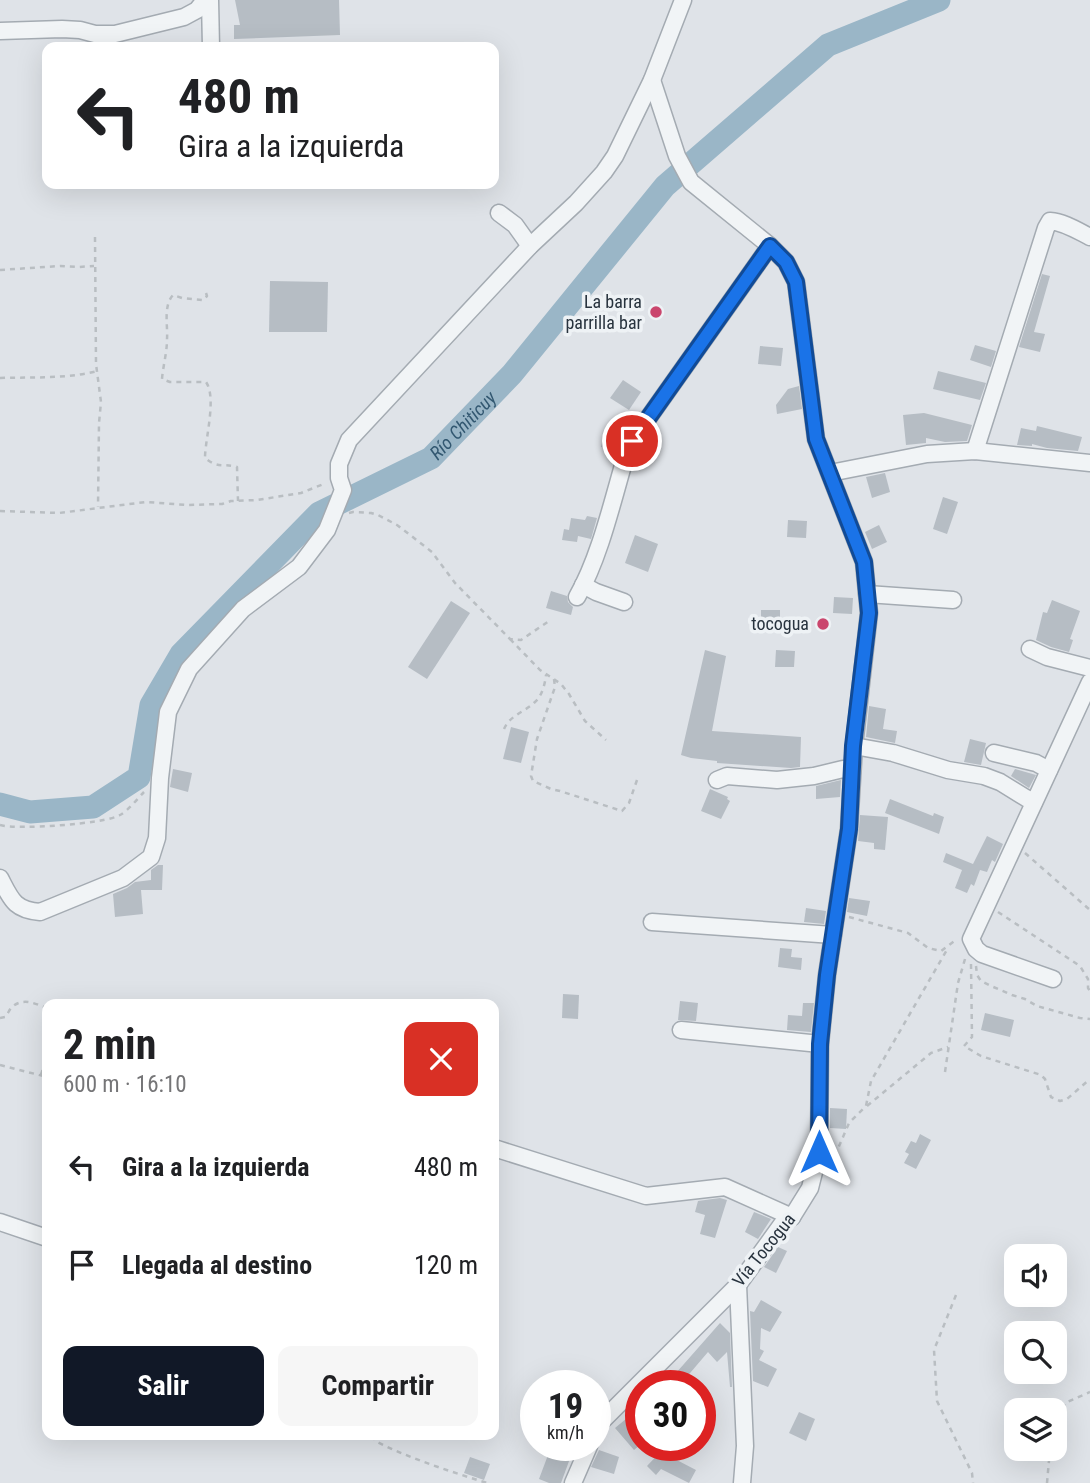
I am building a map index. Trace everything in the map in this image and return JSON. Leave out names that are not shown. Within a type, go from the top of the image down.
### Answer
[{"type":"street","points":[[0,31],[62,29],[115,34],[184,18],[197,10],[205,0]]},
{"type":"street","points":[[210,0],[211,42]]},
{"type":"street","points":[[0,878],[13,902],[27,911],[40,912],[122,877],[150,857],[157,838],[167,712],[189,669],[243,609],[299,567],[330,524],[342,490],[339,464],[349,440],[530,246],[576,203],[604,172],[615,156],[652,80],[683,0]]},
{"type":"street","name":"Vía Tocogua","points":[[611,1412],[738,1285],[782,1224],[792,1217],[810,1188],[819,1152],[820,1044],[849,829],[853,746],[869,613],[864,562],[816,439],[796,282],[786,262],[770,246],[691,182],[677,156],[652,80]]},
{"type":"street","points":[[499,213],[515,225],[530,246]]},
{"type":"street","points":[[975,451],[1046,228],[1050,221],[1055,221],[1090,237]]},
{"type":"street","points":[[624,602],[596,592],[580,591],[596,554],[626,455],[632,441],[770,246]]},
{"type":"street","points":[[830,473],[927,454],[975,451],[1090,463]]},
{"type":"street","points":[[867,594],[953,600]]},
{"type":"street","points":[[1030,649],[1047,657],[1090,668]]},
{"type":"street","points":[[1053,979],[982,954],[971,939],[1090,682]]},
{"type":"street","points":[[853,746],[893,752],[948,770],[990,777],[1034,802]]},
{"type":"street","points":[[994,753],[1030,761],[1049,770]]},
{"type":"street","points":[[717,780],[733,776],[776,780],[814,776],[843,769],[852,772]]},
{"type":"street","points":[[652,922],[833,936]]},
{"type":"street","points":[[681,1030],[820,1044]]},
{"type":"street","points":[[499,1150],[646,1196],[725,1187],[792,1217]]},
{"type":"street","points":[[0,1222],[42,1236]]},
{"type":"street","points":[[738,1285],[745,1446],[742,1483]]},
{"type":"street","points":[[573,1483],[583,1461]]},
{"type":"path","points":[[95,237],[101,402],[99,507]]},
{"type":"path","points":[[0,270],[60,265],[95,266]]},
{"type":"path","points":[[206,293],[207,296],[203,300],[173,295],[169,300],[166,359],[162,379],[170,382],[206,383],[210,387],[211,414],[205,458],[218,466],[237,467],[238,501]]},
{"type":"path","points":[[0,378],[50,378],[98,371]]},
{"type":"path","points":[[0,511],[59,513],[146,502],[222,504],[301,493],[339,478]]},
{"type":"path","points":[[330,524],[353,512],[371,513],[397,525],[432,552],[455,583],[529,661],[561,684],[584,721],[606,740]]},
{"type":"path","points":[[510,639],[521,640],[550,621]]},
{"type":"path","points":[[504,729],[511,719],[533,705],[539,697],[546,675]]},
{"type":"path","points":[[554,679],[555,687],[537,739],[531,776],[533,781],[622,811],[629,803],[637,780]]},
{"type":"path","points":[[0,825],[40,827],[104,820],[120,815],[160,778]]},
{"type":"path","points":[[1014,844],[1090,911]]},
{"type":"path","points":[[986,906],[1080,965],[1088,979],[1090,991]]},
{"type":"path","points":[[836,914],[908,933],[928,948],[941,951],[971,929],[971,939],[958,983],[944,1072]]},
{"type":"path","points":[[866,1106],[871,1081],[950,945]]},
{"type":"path","points":[[971,964],[972,1037],[964,1046],[981,1056],[1041,1076],[1045,1079],[1051,1097],[1060,1101],[1068,1100],[1090,1079]]},
{"type":"path","points":[[976,975],[981,981],[1037,1006],[1090,1019]]},
{"type":"path","points":[[0,1018],[5,1017],[13,1006],[20,1002],[28,1001],[42,1006]]},
{"type":"path","points":[[829,1170],[849,1124],[866,1106],[931,1053],[948,1047]]},
{"type":"path","points":[[0,1065],[41,1075],[42,1072]]},
{"type":"path","points":[[956,1295],[934,1350],[937,1401],[972,1472],[973,1483]]},
{"type":"path","points":[[1067,1402],[1090,1392]]},
{"type":"path","points":[[375,1440],[395,1451],[447,1471],[487,1483]]},
{"type":"path","points":[[1047,1483],[1049,1461]]},
{"type":"building","points":[[235,0],[339,0],[340,35],[234,39],[234,25],[240,25]]},
{"type":"building","points":[[1042,274],[1050,276],[1034,332],[1045,334],[1040,352],[1019,347]]},
{"type":"building","points":[[270,281],[328,282],[327,332],[269,332]]},
{"type":"building","points":[[975,345],[996,351],[991,367],[970,360]]},
{"type":"building","points":[[760,346],[783,348],[781,366],[758,364]]},
{"type":"building","points":[[938,371],[986,383],[980,400],[933,389]]},
{"type":"building","points":[[623,380],[641,392],[629,410],[610,398]]},
{"type":"building","points":[[799,386],[802,409],[777,414],[776,405],[788,389]]},
{"type":"building","points":[[924,413],[972,425],[967,441],[945,442],[926,438],[926,443],[906,445],[903,415]]},
{"type":"building","points":[[1037,426],[1082,437],[1078,451],[1032,444],[1017,445],[1021,428],[1036,431]]},
{"type":"building","points":[[605,431],[623,435],[616,451],[601,447]]},
{"type":"building","points":[[885,473],[890,492],[872,498],[866,477]]},
{"type":"building","points":[[943,497],[958,502],[947,534],[933,529]]},
{"type":"building","points":[[587,516],[597,518],[591,539],[578,536],[577,542],[562,540],[564,529],[569,530],[571,518],[585,520]]},
{"type":"building","points":[[788,520],[807,521],[806,538],[787,537]]},
{"type":"building","points":[[879,525],[887,542],[872,549],[865,532]]},
{"type":"building","points":[[635,535],[658,544],[648,572],[625,563]]},
{"type":"building","points":[[551,591],[567,596],[573,607],[571,615],[546,608]]},
{"type":"building","points":[[834,597],[853,598],[852,614],[833,613]]},
{"type":"building","points":[[1052,600],[1080,611],[1070,639],[1073,640],[1069,652],[1036,640],[1043,612],[1047,613]]},
{"type":"building","points":[[451,601],[470,613],[427,679],[408,667]]},
{"type":"building","points":[[761,610],[780,610],[780,627],[761,626]]},
{"type":"building","points":[[705,650],[726,656],[712,731],[801,737],[800,767],[717,763],[681,755]]},
{"type":"building","points":[[776,650],[795,651],[794,667],[775,667]]},
{"type":"building","points":[[869,706],[886,709],[883,729],[897,731],[895,743],[866,737]]},
{"type":"building","points":[[511,727],[529,732],[521,763],[503,759]]},
{"type":"building","points":[[970,739],[986,743],[981,765],[964,762]]},
{"type":"building","points":[[173,769],[192,773],[188,792],[170,787]]},
{"type":"building","points":[[1015,769],[1036,775],[1029,788],[1011,776]]},
{"type":"building","points":[[841,780],[840,797],[816,799],[816,786]]},
{"type":"building","points":[[710,789],[728,797],[730,801],[721,819],[701,811]]},
{"type":"building","points":[[890,799],[933,816],[934,813],[944,817],[939,834],[885,813]]},
{"type":"building","points":[[860,815],[888,817],[885,850],[874,849],[874,843],[858,841]]},
{"type":"building","points":[[987,836],[1003,844],[995,862],[992,860],[987,872],[980,870],[974,886],[971,884],[967,893],[955,888],[962,870],[943,862],[946,853],[973,864]]},
{"type":"building","points":[[163,865],[162,890],[141,890],[143,914],[115,917],[113,894],[135,882],[151,880],[151,870]]},
{"type":"building","points":[[849,898],[870,901],[867,916],[847,912]]},
{"type":"building","points":[[806,908],[826,911],[824,924],[804,922]]},
{"type":"building","points":[[780,948],[792,949],[791,957],[802,958],[801,970],[778,967]]},
{"type":"building","points":[[563,994],[579,995],[578,1019],[562,1018]]},
{"type":"building","points":[[680,1001],[698,1003],[696,1021],[678,1020]]},
{"type":"building","points":[[803,1003],[814,1003],[811,1032],[787,1030],[788,1015],[802,1016]]},
{"type":"building","points":[[985,1013],[1014,1020],[1010,1037],[981,1030]]},
{"type":"building","points":[[830,1108],[847,1109],[846,1129],[830,1128]]},
{"type":"building","points":[[920,1134],[931,1140],[916,1169],[904,1163],[909,1154],[905,1152],[911,1141],[916,1143]]},
{"type":"building","points":[[720,1198],[727,1200],[715,1238],[700,1234],[705,1215],[695,1212],[698,1201]]},
{"type":"building","points":[[754,1212],[771,1219],[758,1239],[745,1232]]},
{"type":"building","points":[[778,1247],[787,1251],[776,1273],[764,1267]]},
{"type":"building","points":[[761,1300],[782,1312],[770,1332],[761,1328],[760,1349],[764,1351],[759,1360],[777,1369],[768,1387],[753,1381],[750,1311],[754,1312]]},
{"type":"building","points":[[720,1323],[730,1333],[732,1387],[727,1352],[717,1362],[708,1352],[693,1370],[679,1370]]},
{"type":"building","points":[[799,1412],[815,1419],[806,1441],[789,1433]]},
{"type":"building","points":[[625,1420],[625,1440],[615,1428]]},
{"type":"building","points":[[611,1454],[619,1457],[614,1474],[591,1467],[594,1461],[611,1461]]},
{"type":"building","points":[[470,1457],[490,1464],[484,1480],[464,1473]]},
{"type":"building","points":[[546,1461],[569,1461],[561,1483],[549,1483],[539,1479]]},
{"type":"building","points":[[652,1461],[679,1461],[696,1470],[689,1483],[661,1469],[656,1475],[647,1466]]},
{"type":"waterway","name":"Río Chiticuy","points":[[0,804],[30,812],[93,807],[139,777],[151,705],[181,654],[319,513],[431,458],[512,374],[665,186],[828,45],[939,0]]},
{"type":"place","name":"La barra parrilla bar","points":[[656,312]]},
{"type":"place","name":"tocogua","points":[[823,624]]},
{"type":"route","points":[[632,441],[770,246],[786,262],[796,282],[816,439],[864,562],[869,613],[853,746],[849,829],[827,975],[820,1044],[819,1152]]}]
